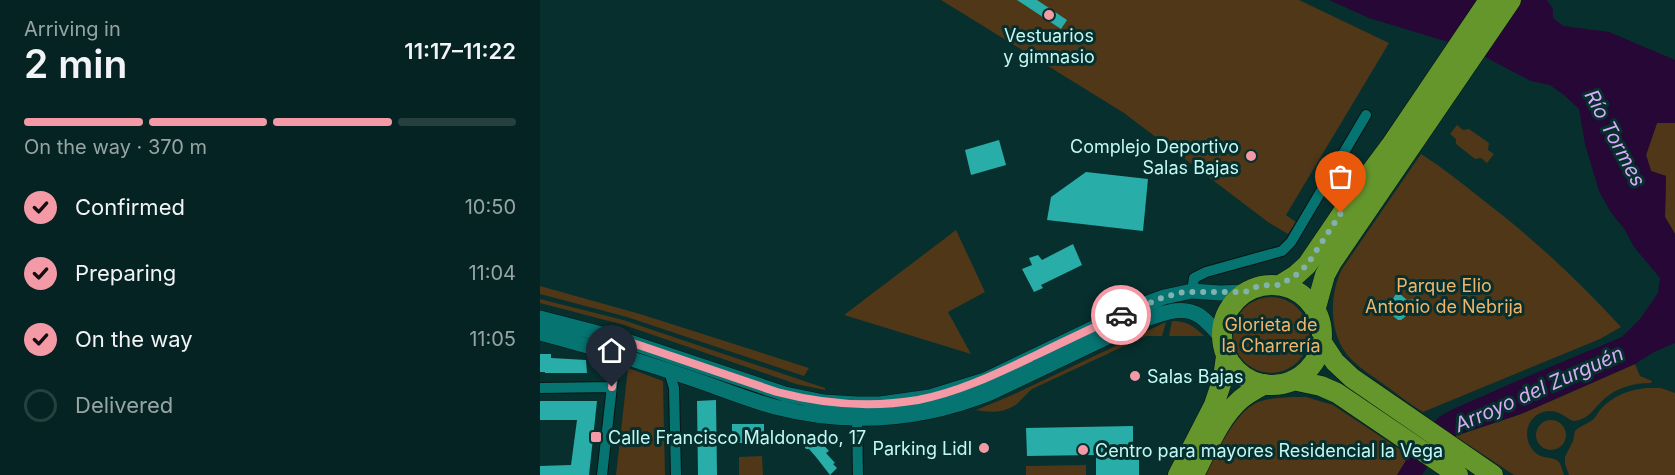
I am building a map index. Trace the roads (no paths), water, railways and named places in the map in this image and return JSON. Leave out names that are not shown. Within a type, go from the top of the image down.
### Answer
[{"type":"highway","points":[[1316,311],[1325,275],[1332,262],[1490,0]]},
{"type":"highway","points":[[1280,285],[1307,265],[1362,183],[1398,150],[1511,0]]},
{"type":"highway","points":[[1178,475],[1214,405],[1224,378],[1224,347],[1224,320],[1232,304],[1245,292],[1256,287],[1280,285],[1300,294],[1316,311],[1321,330],[1318,353],[1304,373],[1293,380],[1279,384],[1264,384],[1249,379],[1235,369],[1224,347]]},
{"type":"highway","points":[[1321,341],[1344,371],[1493,475]]},
{"type":"highway","points":[[1293,380],[1321,386],[1337,393],[1458,475]]},
{"type":"highway","points":[[1194,475],[1230,411],[1249,393],[1264,384]]},
{"type":"main road","points":[[540,318],[621,339],[777,392],[802,398],[857,404],[891,403],[930,397],[977,383],[1137,307],[1164,297],[1192,291],[1245,292]]},
{"type":"main road","points":[[540,333],[617,354],[776,407],[822,416],[857,419],[900,417],[970,401],[1143,320],[1168,311],[1183,310],[1199,315],[1224,347]]},
{"type":"street","points":[[1192,291],[1194,278],[1206,272],[1282,251],[1291,242],[1366,115]]},
{"type":"street","points":[[602,475],[612,387],[621,339]]},
{"type":"street","points":[[669,371],[674,388],[676,475]]},
{"type":"street","points":[[674,388],[679,381],[687,377]]},
{"type":"street","points":[[540,388],[612,387]]},
{"type":"street","points":[[857,419],[858,475]]},
{"type":"water","points":[[1329,0],[1547,0],[1553,9],[1553,18],[1563,26],[1609,32],[1675,60],[1675,123],[1657,123],[1646,155],[1651,171],[1666,176],[1665,217],[1675,234],[1675,343],[1635,364],[1521,414],[1455,436],[1441,446],[1422,475],[1397,475],[1422,434],[1439,417],[1622,337],[1640,319],[1658,293],[1660,278],[1634,247],[1599,191],[1585,144],[1579,109],[1564,95],[1550,85],[1531,81],[1468,48],[1369,18]]},
{"type":"place","name":"Vestuarios y gimnasio","points":[[1049,15]]},
{"type":"place","name":"Complejo Deportivo Salas Bajas","points":[[1251,156]]},
{"type":"place","name":"Salas Bajas","points":[[1135,376]]},
{"type":"place","name":"Calle Francisco Maldonado, 17","points":[[596,437]]},
{"type":"place","name":"Parking Lidl","points":[[984,448]]},
{"type":"place","name":"Centro para mayores Residencial la Vega","points":[[1083,450]]},
{"type":"water label","name":"Río Tormes","points":[[1615,138]]},
{"type":"water label","name":"Arroyo del Zurguén","points":[[1539,389]]},
{"type":"park label","name":"Parque Elio Antonio de Nebrija","points":[[1444,295]]},
{"type":"park label","name":"Glorieta de la Charrería","points":[[1271,334]]}]
